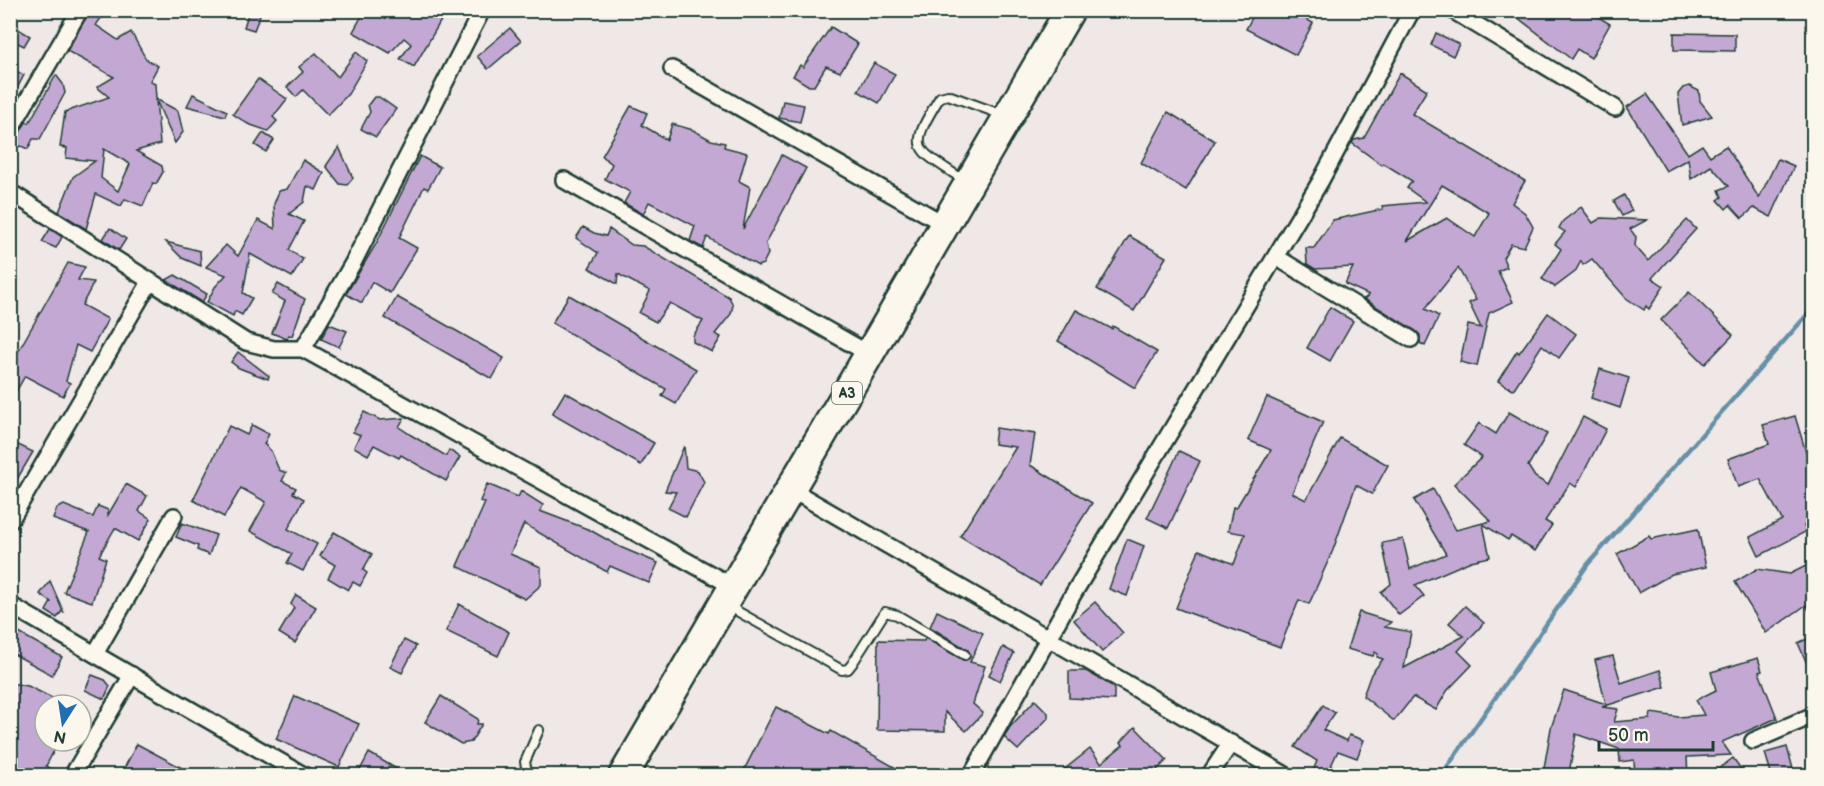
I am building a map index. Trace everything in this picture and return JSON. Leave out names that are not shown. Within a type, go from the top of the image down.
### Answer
[{"type":"highway","name":"A3","points":[[628,774],[790,489],[1070,10]]},
{"type":"street","points":[[10,130],[80,10]]},
{"type":"street","points":[[303,350],[353,263],[482,10]]},
{"type":"street","points":[[971,776],[1049,637],[1320,183],[1412,10]]},
{"type":"street","points":[[1452,10],[1615,108]]},
{"type":"street","points":[[672,69],[944,224]]},
{"type":"street","points":[[564,180],[869,354]]},
{"type":"street","points":[[10,192],[246,342],[274,349],[303,350],[729,595]]},
{"type":"street","points":[[1276,257],[1412,339]]},
{"type":"street","points":[[10,521],[150,282]]},
{"type":"street","points":[[790,489],[1287,776]]},
{"type":"street","points":[[95,654],[174,516]]},
{"type":"street","points":[[10,605],[305,776]]},
{"type":"street","points":[[72,776],[132,675]]},
{"type":"street","points":[[1753,741],[1814,715]]},
{"type":"street","points":[[1209,776],[1231,743]]},
{"type":"lane","points":[[968,183],[922,152],[919,142],[920,129],[940,97],[948,95],[1007,117]]},
{"type":"lane","points":[[729,595],[842,670],[848,669],[852,664],[885,612],[897,615],[965,655]]},
{"type":"lane","points":[[528,776],[525,762],[539,730]]},
{"type":"building","points":[[90,10],[107,10],[96,25],[118,40],[131,32],[146,59],[158,66],[150,81],[155,84],[156,99],[178,111],[183,132],[175,143],[156,100],[160,144],[136,151],[162,166],[163,172],[156,184],[153,183],[143,206],[125,199],[121,206],[96,194],[86,229],[59,212],[73,177],[95,161],[66,158],[67,148],[60,147],[65,112],[109,97],[97,87],[114,77],[67,51]],"holes":[[[104,149],[130,164],[118,191],[101,178]]]},
{"type":"building","points":[[365,10],[447,10],[414,67],[400,59],[411,44],[404,38],[390,53],[353,32]]},
{"type":"building","points":[[1256,10],[1289,10],[1313,23],[1296,55],[1246,29]]},
{"type":"building","points":[[1508,10],[1587,10],[1610,24],[1591,58],[1577,49],[1571,59]]},
{"type":"building","points":[[249,11],[260,15],[254,30],[244,27]]},
{"type":"building","points":[[10,24],[30,36],[24,46],[10,39]]},
{"type":"building","points":[[831,27],[858,44],[840,72],[826,66],[814,86],[809,86],[793,76],[800,65],[803,67]]},
{"type":"building","points":[[510,28],[521,41],[488,69],[477,56]]},
{"type":"building","points":[[1436,33],[1459,44],[1453,56],[1431,45]]},
{"type":"building","points":[[1674,33],[1735,34],[1735,51],[1674,50]]},
{"type":"building","points":[[356,52],[367,61],[348,94],[328,115],[303,90],[296,97],[287,87],[303,72],[299,67],[316,53],[338,77]]},
{"type":"building","points":[[874,63],[895,74],[879,103],[858,91]]},
{"type":"building","points":[[10,68],[24,75],[10,102]]},
{"type":"building","points":[[1400,73],[1427,90],[1412,114],[1525,181],[1512,203],[1525,213],[1533,227],[1524,247],[1511,244],[1503,258],[1507,267],[1498,271],[1513,302],[1489,313],[1477,366],[1460,362],[1468,325],[1481,328],[1469,303],[1476,300],[1458,268],[1425,309],[1439,316],[1425,346],[1420,343],[1420,335],[1416,331],[1364,299],[1369,295],[1345,284],[1353,267],[1315,269],[1307,264],[1306,248],[1314,248],[1333,220],[1383,209],[1382,206],[1426,202],[1407,188],[1412,181],[1383,163],[1382,165],[1352,143],[1354,140],[1364,138]],"holes":[[[1442,185],[1489,213],[1475,237],[1447,218],[1407,241]]]},
{"type":"building","points":[[56,75],[63,84],[65,93],[40,139],[33,139],[28,149],[21,146],[10,149],[26,122],[29,123]]},
{"type":"building","points":[[258,79],[287,99],[273,117],[277,121],[268,131],[248,124],[233,114]]},
{"type":"building","points":[[1689,86],[1699,91],[1700,101],[1712,116],[1682,125],[1678,94],[1683,88]]},
{"type":"building","points":[[193,94],[227,111],[225,116],[187,106]]},
{"type":"building","points":[[1647,94],[1688,154],[1702,145],[1710,156],[1726,146],[1759,198],[1778,159],[1794,166],[1771,217],[1754,208],[1742,218],[1730,205],[1726,209],[1718,200],[1722,197],[1719,190],[1729,186],[1711,166],[1691,179],[1688,159],[1666,171],[1627,107]]},
{"type":"building","points":[[374,97],[379,97],[396,109],[376,137],[361,129],[370,112],[368,105]]},
{"type":"building","points":[[783,101],[804,105],[800,122],[779,118]]},
{"type":"building","points":[[631,106],[647,113],[642,125],[667,140],[672,124],[693,130],[711,140],[725,143],[724,147],[747,153],[739,181],[750,187],[743,229],[782,155],[806,168],[766,243],[768,254],[763,264],[758,266],[707,237],[703,248],[690,241],[695,226],[649,202],[643,214],[624,203],[630,192],[605,179],[612,164],[602,156]]},
{"type":"building","points":[[1168,112],[1215,141],[1186,190],[1141,163]]},
{"type":"building","points":[[263,133],[274,140],[266,152],[255,145]]},
{"type":"building","points":[[339,147],[353,178],[347,185],[340,184],[326,166]]},
{"type":"building","points":[[420,156],[440,167],[428,189],[424,187],[399,238],[417,248],[390,293],[372,282],[362,303],[346,294],[376,244]]},
{"type":"building","points":[[303,160],[324,173],[316,190],[307,186],[304,202],[289,214],[304,221],[289,250],[303,259],[292,277],[250,254],[243,293],[252,298],[242,315],[235,311],[233,316],[207,302],[215,287],[226,275],[206,267],[226,245],[238,256],[258,220],[275,229],[274,204],[279,191],[287,189]]},
{"type":"building","points":[[1624,195],[1632,211],[1622,216],[1614,201]]},
{"type":"building","points":[[1581,207],[1593,223],[1601,218],[1647,220],[1630,229],[1636,237],[1635,246],[1648,261],[1687,220],[1696,229],[1652,278],[1664,286],[1649,309],[1646,306],[1644,310],[1626,298],[1592,259],[1583,265],[1581,261],[1575,272],[1555,287],[1542,279],[1561,249],[1555,244],[1565,232],[1559,228],[1563,221]]},
{"type":"building","points":[[583,227],[606,236],[609,229],[632,245],[643,246],[729,297],[733,305],[731,314],[715,334],[721,337],[712,352],[693,342],[693,336],[703,321],[670,303],[656,322],[639,313],[650,291],[618,274],[617,284],[589,268],[598,253],[576,238]]},
{"type":"building","points":[[110,228],[126,239],[119,250],[103,239]]},
{"type":"building","points":[[50,229],[62,237],[56,248],[42,242]]},
{"type":"building","points":[[1129,236],[1166,257],[1134,311],[1097,289]]},
{"type":"building","points":[[166,242],[200,251],[201,266],[182,258]]},
{"type":"building","points":[[68,263],[85,267],[78,280],[94,282],[82,305],[108,319],[90,352],[76,345],[66,381],[70,383],[63,396],[25,376],[10,402],[10,366]]},
{"type":"building","points":[[175,275],[207,294],[202,302],[166,280]]},
{"type":"building","points":[[278,284],[305,299],[292,336],[289,335],[287,339],[272,333],[285,301],[272,294]]},
{"type":"building","points":[[1689,292],[1733,335],[1705,364],[1661,320]]},
{"type":"building","points":[[569,295],[696,369],[676,404],[662,396],[666,389],[552,323]]},
{"type":"building","points":[[397,297],[504,358],[492,379],[385,318]]},
{"type":"building","points":[[1330,307],[1353,321],[1330,361],[1307,348]]},
{"type":"building","points":[[1076,310],[1112,329],[1113,326],[1157,352],[1135,388],[1058,341]]},
{"type":"building","points":[[1548,313],[1576,334],[1559,358],[1542,345],[1513,390],[1498,381],[1517,351],[1519,353]]},
{"type":"building","points":[[329,324],[347,331],[339,347],[321,339]]},
{"type":"building","points":[[238,352],[269,376],[268,379],[239,368],[231,362]]},
{"type":"building","points":[[1600,369],[1629,378],[1620,408],[1591,398]]},
{"type":"building","points":[[565,392],[654,443],[641,465],[552,414]]},
{"type":"building","points":[[1267,397],[1323,422],[1292,493],[1306,500],[1340,438],[1388,465],[1372,494],[1356,485],[1333,550],[1309,604],[1299,600],[1280,647],[1176,608],[1199,550],[1234,564],[1245,534],[1228,531],[1233,507],[1236,508],[1271,450],[1248,440]]},
{"type":"building","points":[[364,412],[380,420],[404,418],[399,427],[446,456],[449,450],[460,457],[446,481],[401,455],[399,458],[374,445],[368,455],[354,447],[360,435],[353,432]]},
{"type":"building","points":[[1509,412],[1547,434],[1528,466],[1535,477],[1548,485],[1583,417],[1606,429],[1576,487],[1570,483],[1545,521],[1552,525],[1535,551],[1511,536],[1508,540],[1483,524],[1490,557],[1471,561],[1415,585],[1424,596],[1399,615],[1381,592],[1391,584],[1382,543],[1403,539],[1410,569],[1446,554],[1414,500],[1433,489],[1456,530],[1491,521],[1454,484],[1482,457],[1464,445],[1479,423],[1496,434]]},
{"type":"building","points":[[1795,416],[1807,456],[1814,452],[1814,521],[1804,526],[1807,531],[1759,556],[1750,537],[1782,520],[1760,479],[1738,487],[1728,459],[1769,444],[1763,425]]},
{"type":"building","points":[[252,425],[269,434],[264,444],[271,451],[279,470],[286,473],[282,481],[296,488],[293,493],[304,499],[288,529],[317,544],[303,571],[287,563],[292,554],[250,531],[266,502],[241,488],[224,517],[193,500],[229,426],[247,435]]},
{"type":"building","points":[[996,428],[1035,434],[1030,465],[1092,503],[1040,585],[960,536],[1016,447],[994,444]]},
{"type":"building","points":[[10,441],[33,452],[10,491],[10,467],[16,459],[10,455]]},
{"type":"building","points":[[684,446],[686,468],[698,471],[704,482],[686,517],[668,508],[676,492],[665,491]]},
{"type":"building","points":[[1179,451],[1200,461],[1168,528],[1147,518]]},
{"type":"building","points":[[126,484],[147,496],[139,511],[151,519],[138,541],[115,528],[99,556],[106,559],[92,602],[64,592],[89,532],[53,519],[57,508],[64,505],[93,517],[98,506],[108,510],[108,515]]},
{"type":"building","points":[[487,484],[518,497],[521,491],[543,505],[540,511],[590,530],[620,547],[658,563],[649,583],[610,566],[607,572],[524,524],[510,554],[541,567],[541,585],[525,599],[457,566],[485,503],[480,501]]},
{"type":"building","points":[[182,523],[216,535],[209,555],[197,550],[198,546],[176,537]]},
{"type":"building","points":[[1698,529],[1706,567],[1672,574],[1639,593],[1617,554],[1649,536],[1651,539]]},
{"type":"building","points":[[334,532],[372,554],[363,570],[367,573],[360,586],[353,582],[348,590],[328,578],[335,565],[320,556]]},
{"type":"building","points":[[1127,539],[1144,546],[1127,596],[1109,589]]},
{"type":"building","points":[[1814,562],[1814,621],[1806,605],[1766,633],[1735,582],[1757,569],[1790,574]]},
{"type":"building","points":[[50,581],[64,613],[62,611],[57,618],[46,611],[51,602],[40,594]]},
{"type":"building","points":[[296,595],[316,607],[295,643],[279,633],[294,608],[291,604]]},
{"type":"building","points":[[1095,602],[1123,633],[1102,652],[1074,620]]},
{"type":"building","points":[[459,604],[509,632],[498,656],[446,631]]},
{"type":"building","points":[[1465,606],[1484,623],[1458,651],[1472,665],[1447,691],[1436,710],[1413,697],[1394,721],[1363,696],[1371,674],[1383,659],[1377,657],[1378,654],[1375,652],[1373,656],[1347,649],[1359,612],[1391,622],[1385,627],[1411,632],[1404,668],[1464,636],[1449,623]]},
{"type":"building","points":[[937,611],[983,633],[970,662],[985,666],[973,704],[983,713],[966,731],[945,712],[945,731],[877,730],[878,640],[924,641],[925,638],[963,660],[970,657],[968,650],[930,627]]},
{"type":"building","points":[[10,628],[62,657],[52,675],[10,652]]},
{"type":"building","points":[[1814,636],[1814,680],[1798,643]]},
{"type":"building","points":[[404,640],[416,646],[402,673],[390,667]]},
{"type":"building","points":[[1003,647],[1014,653],[1000,681],[989,675]]},
{"type":"building","points":[[1613,656],[1621,683],[1660,670],[1665,687],[1602,707],[1618,709],[1614,722],[1650,719],[1651,713],[1678,717],[1704,715],[1696,700],[1716,690],[1711,672],[1758,658],[1762,671],[1759,672],[1777,718],[1722,742],[1731,755],[1687,757],[1688,776],[1635,776],[1634,760],[1620,762],[1619,749],[1576,734],[1569,773],[1544,768],[1551,728],[1564,690],[1606,704],[1595,660]]},
{"type":"building","points":[[1069,671],[1086,671],[1114,687],[1114,700],[1069,698]]},
{"type":"building","points":[[92,675],[105,680],[110,686],[104,699],[85,690]]},
{"type":"building","points":[[10,683],[28,686],[42,693],[33,693],[33,753],[53,753],[46,766],[61,776],[10,776]]},
{"type":"building","points":[[295,696],[359,724],[339,767],[276,739]]},
{"type":"building","points":[[441,696],[478,719],[477,724],[482,724],[471,742],[461,744],[425,722]]},
{"type":"building","points":[[1035,700],[1048,713],[1048,718],[1018,750],[1004,737],[1010,727]]},
{"type":"building","points":[[1323,705],[1335,713],[1323,730],[1347,741],[1349,735],[1364,740],[1357,758],[1338,751],[1326,776],[1313,771],[1317,761],[1295,747]]},
{"type":"building","points":[[776,707],[829,734],[831,731],[910,776],[741,776]]},
{"type":"building","points":[[1135,727],[1167,760],[1151,776],[1056,776],[1090,749],[1101,763],[1123,745],[1121,742]]},
{"type":"building","points":[[137,744],[197,776],[120,776]]},
{"type":"building","points":[[1787,747],[1795,776],[1772,776],[1765,753]]},
{"type":"building","points":[[369,753],[409,776],[357,776]]},
{"type":"building","points":[[1733,758],[1746,776],[1709,776]]},
{"type":"waterway","points":[[1441,776],[1588,564],[1814,307]]}]
